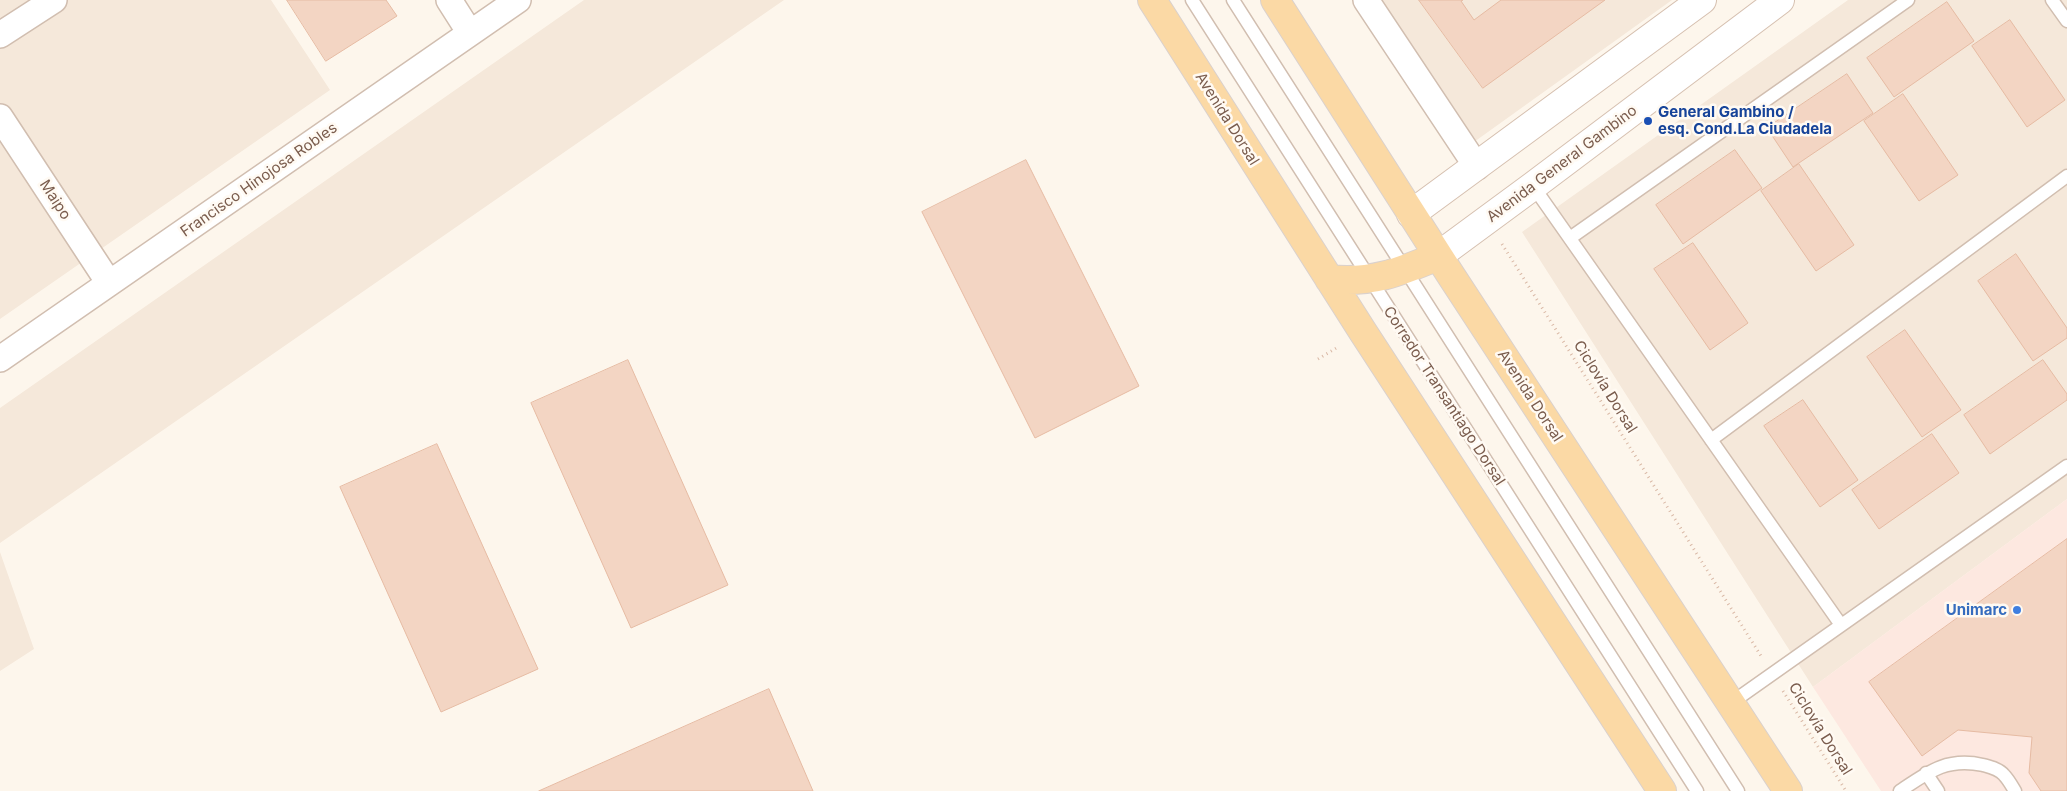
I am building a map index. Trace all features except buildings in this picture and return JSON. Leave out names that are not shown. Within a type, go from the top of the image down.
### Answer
[{"type":"main road","name":"Avenida Dorsal","points":[[1152,0],[1329,279],[1662,791]]},
{"type":"main road","name":"Avenida Dorsal","points":[[1275,0],[1438,256],[1788,791]]},
{"type":"main road","points":[[1329,279],[1349,281],[1369,279],[1405,270],[1438,256]]},
{"type":"street","points":[[2,30],[54,0]]},
{"type":"street","points":[[449,0],[470,33]]},
{"type":"street","name":"Francisco Hinojosa Robles","points":[[0,359],[518,0]]},
{"type":"street","points":[[1366,0],[1477,167]]},
{"type":"street","points":[[1411,214],[1702,0]]},
{"type":"street","name":"Avenida General Gambino","points":[[1438,256],[1780,0]]},
{"type":"street","name":"Maipo","points":[[0,117],[110,283]]},
{"type":"lane","name":"Corredor Transantiago Dorsal","points":[[1192,0],[1697,791]]},
{"type":"lane","points":[[1233,0],[1738,791]]},
{"type":"lane","points":[[1570,238],[1908,0]]},
{"type":"lane","points":[[2052,0],[2067,21]]},
{"type":"lane","points":[[1711,440],[2067,176]]},
{"type":"lane","points":[[1533,186],[1841,625]]},
{"type":"lane","points":[[1731,703],[2067,466]]},
{"type":"lane","points":[[1900,791],[1926,773],[1940,766],[1956,763],[1972,763],[1987,766],[2004,774],[2015,791]]},
{"type":"lane","points":[[1926,773],[1938,791]]},
{"type":"path","name":"Ciclovía Dorsal","points":[[1487,221],[1846,791]]},
{"type":"shaded area","points":[[0,0],[271,0],[330,90],[0,319]]},
{"type":"shaded area","points":[[584,0],[784,0],[0,543],[0,408]]},
{"type":"shaded area","points":[[1378,0],[1672,0],[1474,142]]},
{"type":"shaded area","points":[[1848,0],[2067,0],[2067,499],[1813,687],[1522,232]]},
{"type":"shaded area","points":[[2067,499],[2067,791],[1881,791],[1813,687]]},
{"type":"shaded area","points":[[0,552],[34,649],[0,671]]},
{"type":"place","name":"General Gambino / esq. Cond.La Ciudadela","points":[[1648,121]]},
{"type":"place","name":"Unimarc","points":[[2017,610]]}]
